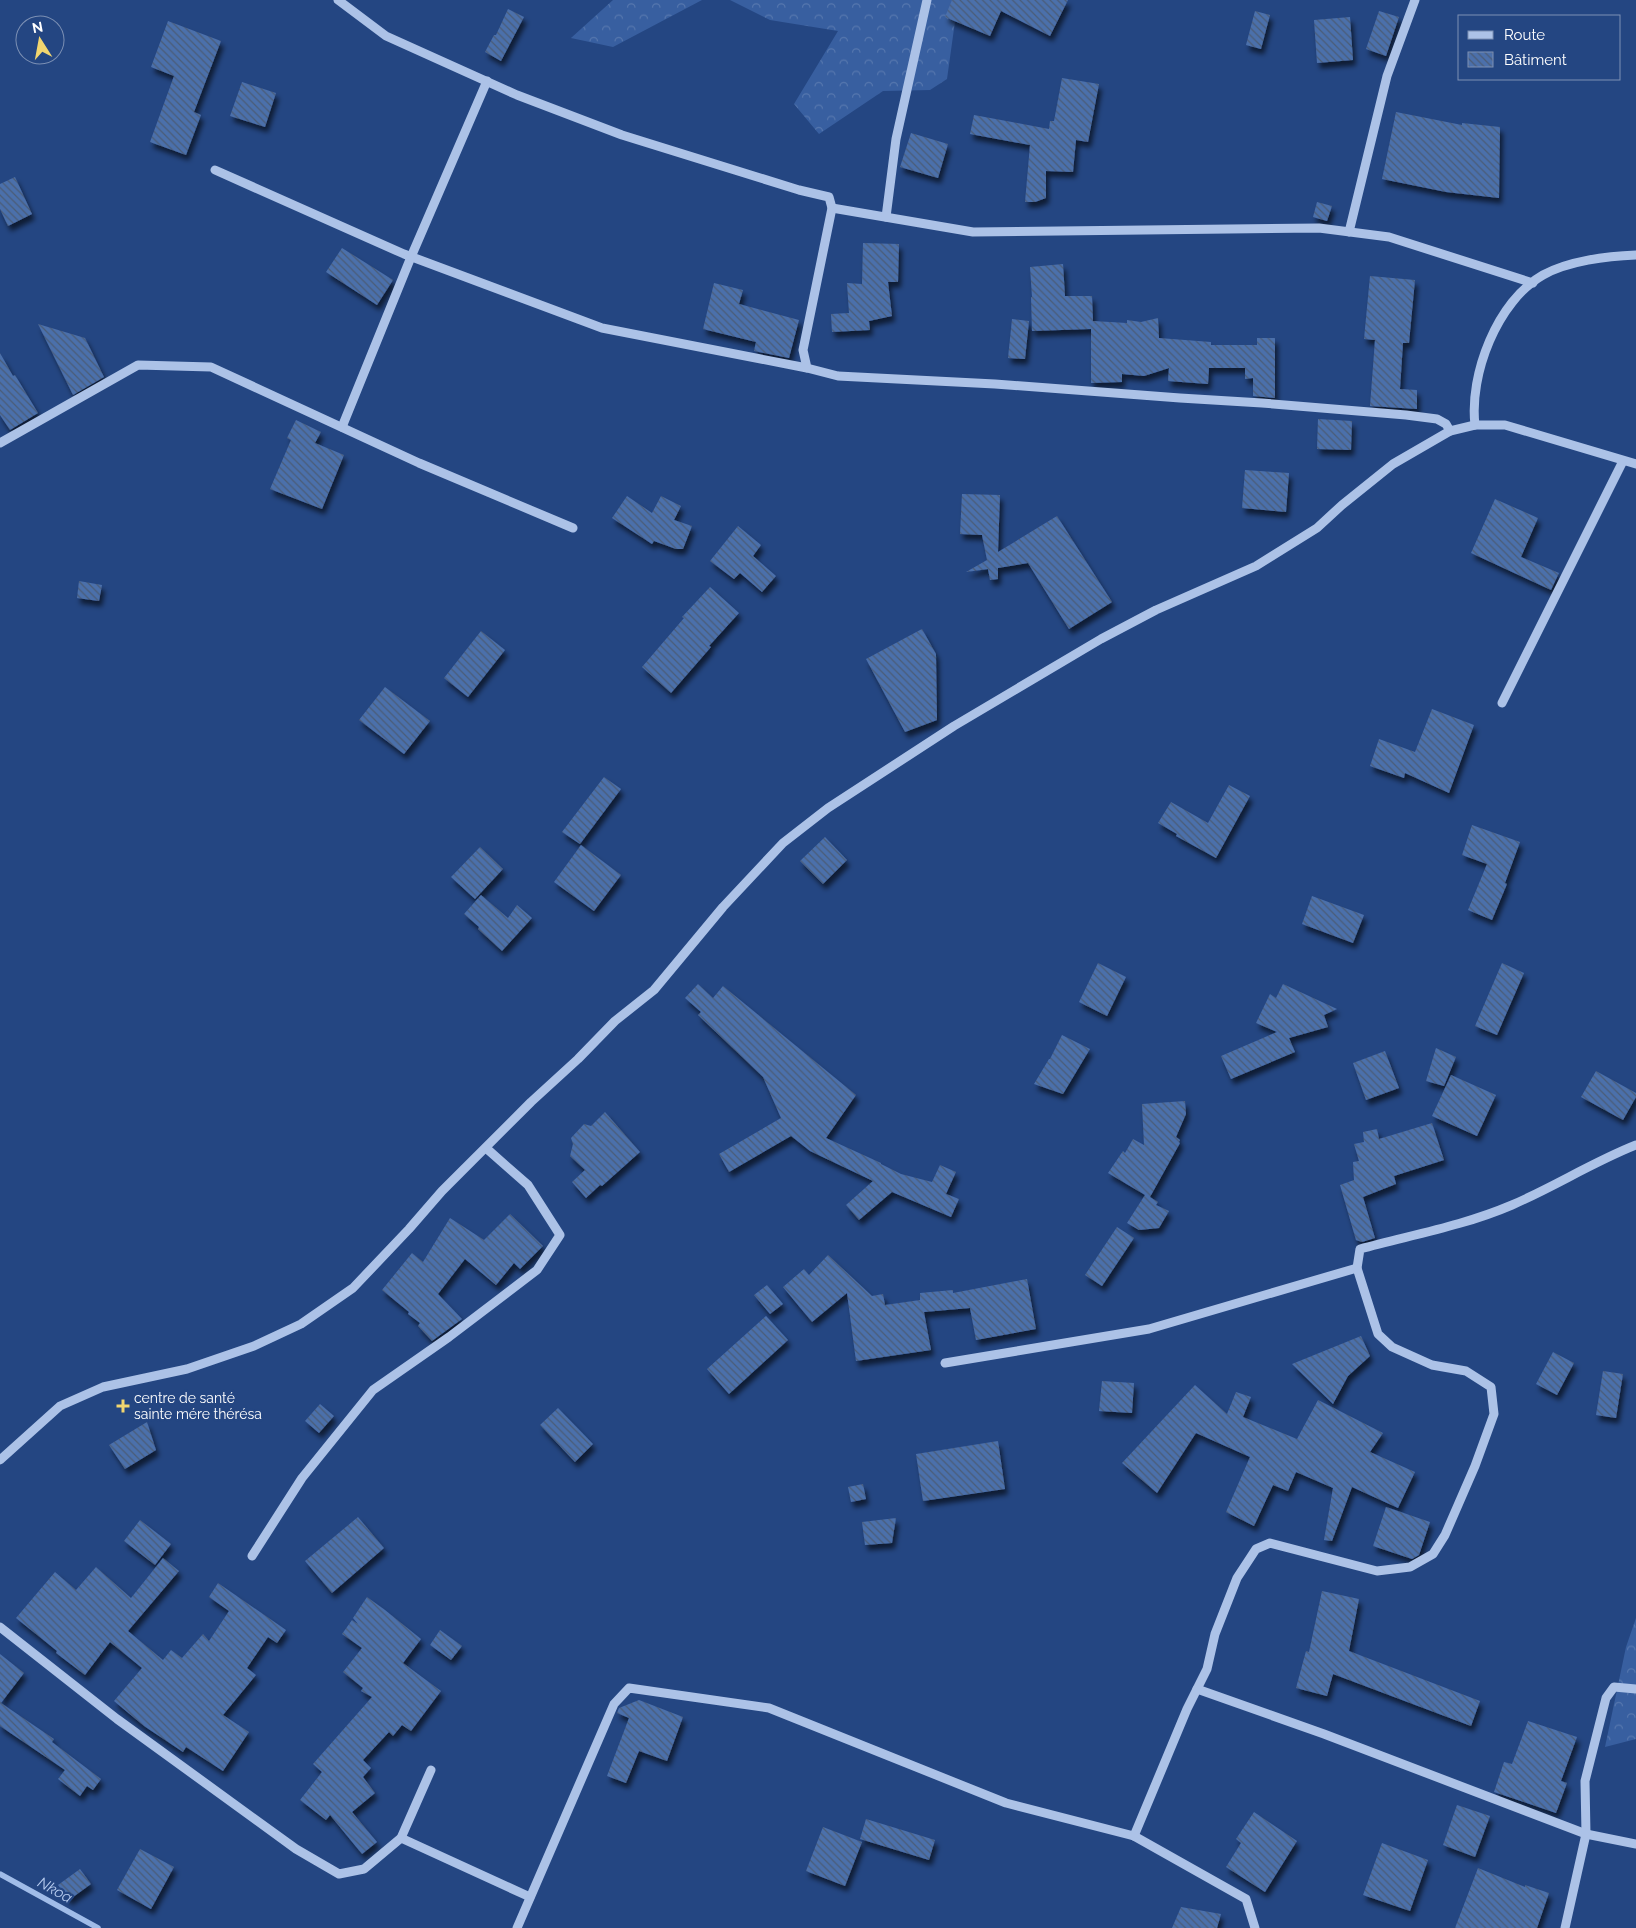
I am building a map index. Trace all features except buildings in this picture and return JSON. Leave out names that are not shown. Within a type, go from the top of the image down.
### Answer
[{"type":"street","points":[[338,0],[386,36],[487,81],[622,135],[799,190],[829,197],[832,208],[803,350],[807,368]]},
{"type":"street","points":[[886,217],[896,139],[927,0]]},
{"type":"street","points":[[1349,232],[1387,76],[1415,0]]},
{"type":"street","points":[[342,427],[487,81]]},
{"type":"street","points":[[215,170],[412,257],[602,328],[807,368],[838,376],[995,384],[1406,415],[1437,419],[1446,424],[1450,431]]},
{"type":"street","points":[[832,208],[974,232],[1319,228],[1389,237],[1533,283]]},
{"type":"street","points":[[1475,425],[1473,407],[1486,346],[1502,316],[1523,290],[1543,275],[1576,264],[1609,256],[1636,255]]},
{"type":"street","points":[[0,442],[138,365],[211,368],[419,463],[573,528]]},
{"type":"street","points":[[0,1460],[60,1406],[103,1387],[187,1369],[254,1346],[301,1324],[353,1288],[442,1191],[531,1102],[578,1059],[615,1021],[654,990],[723,907],[783,843],[828,808],[954,726],[1093,644],[1156,610],[1256,566],[1317,528],[1393,464],[1450,431],[1475,425],[1505,425],[1636,464]]},
{"type":"street","points":[[1502,703],[1623,461]]},
{"type":"street","points":[[1134,1836],[1206,1669],[1215,1634],[1236,1578],[1256,1549],[1270,1543],[1377,1571],[1410,1567],[1433,1554],[1446,1535],[1475,1466],[1494,1414],[1491,1387],[1466,1371],[1432,1365],[1392,1347],[1378,1334],[1357,1268],[1360,1248],[1465,1222],[1512,1205],[1605,1157],[1636,1145]]},
{"type":"street","points":[[252,1556],[302,1478],[373,1390],[449,1337],[537,1270],[560,1235],[528,1185],[486,1148]]},
{"type":"street","points":[[944,1363],[1149,1329],[1357,1268]]},
{"type":"street","points":[[0,1627],[116,1719],[296,1849],[339,1874],[364,1869],[401,1838],[431,1770]]},
{"type":"street","points":[[1565,1928],[1586,1834],[1586,1781],[1606,1698],[1614,1687],[1636,1689]]},
{"type":"street","points":[[517,1928],[614,1704],[629,1688],[770,1708],[1006,1802],[1134,1836],[1246,1899],[1255,1928]]},
{"type":"street","points":[[1197,1689],[1324,1734],[1586,1834],[1636,1844]]},
{"type":"street","points":[[401,1838],[530,1897]]},
{"type":"green space","points":[[613,0],[702,0],[613,47],[571,38]]},
{"type":"green space","points":[[730,0],[958,0],[947,79],[930,90],[883,91],[819,134],[794,104],[838,31],[770,20]]},
{"type":"green space","points":[[1636,1618],[1636,1739],[1605,1747],[1626,1647]]},
{"type":"waterway","name":"Nkoa","points":[[0,1874],[98,1928]]},
{"type":"place","name":"centre de santé sainte mére thérésa","points":[[123,1406]]}]
